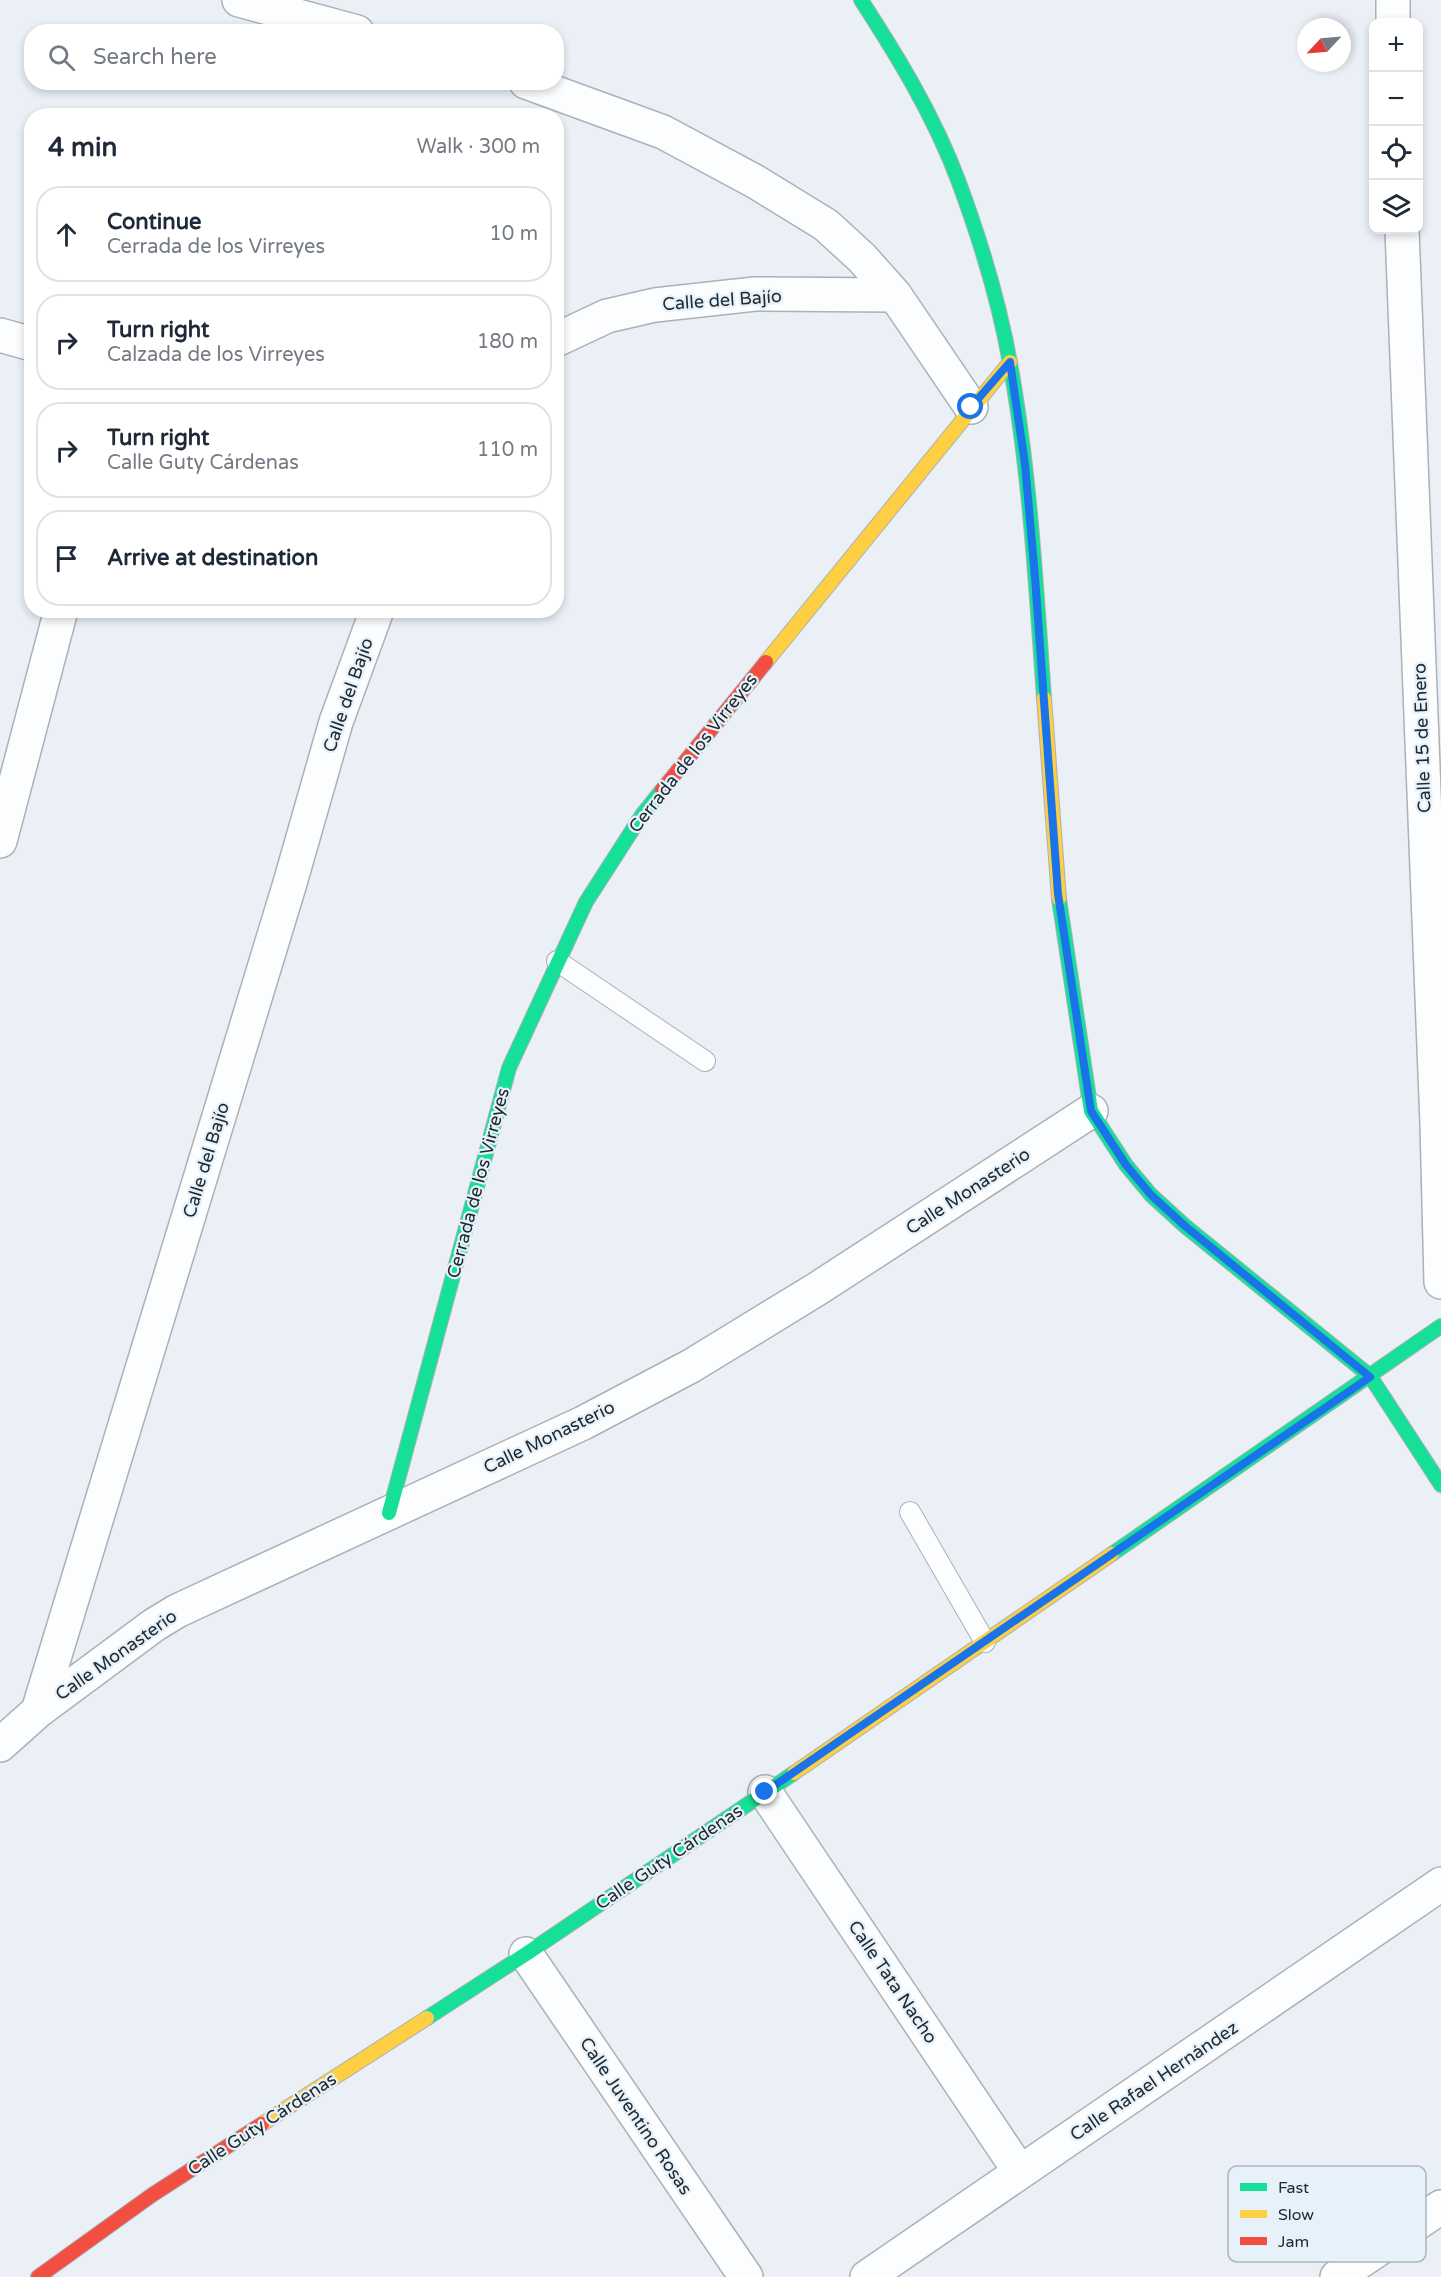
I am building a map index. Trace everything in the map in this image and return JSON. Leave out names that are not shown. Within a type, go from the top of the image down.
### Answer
[{"type":"street","points":[[239,0],[328,24]]},
{"type":"street","points":[[861,0],[924,105],[957,178],[984,256],[1010,362],[1027,486],[1058,894],[1091,1111],[1126,1165],[1151,1195],[1185,1226],[1370,1377],[1441,1485]]},
{"type":"street","points":[[1393,0],[1394,18]]},
{"type":"street","points":[[548,90],[663,132],[756,182],[826,225],[862,258],[895,295],[971,407]]},
{"type":"street","name":"Calle 15 de Enero","points":[[1402,234],[1437,1124],[1441,1282]]},
{"type":"street","name":"Calle del Bajío","points":[[564,336],[607,316],[655,305],[755,294],[895,295]]},
{"type":"street","points":[[0,334],[24,342]]},
{"type":"street","name":"Cerrada de los Virreyes","points":[[389,1513],[509,1068],[556,961],[586,902],[642,815],[971,407],[1010,362]]},
{"type":"street","points":[[0,842],[59,618]]},
{"type":"street","name":"Calle del Bajío","points":[[38,1711],[290,883],[336,722],[374,618]]},
{"type":"street","name":"Calle Monasterio","points":[[0,1745],[38,1711],[154,1624],[177,1611],[583,1423],[691,1366],[817,1289],[1091,1111]]},
{"type":"street","name":"Calle Guty Cárdenas","points":[[38,2277],[152,2195],[525,1954],[765,1792],[986,1642],[1441,1326]]},
{"type":"street","name":"Calle Tata Nacho","points":[[765,1792],[1020,2172]]},
{"type":"street","name":"Calle Rafael Hernández","points":[[867,2277],[1441,1884]]},
{"type":"street","name":"Calle Juventino Rosas","points":[[525,1954],[746,2277]]},
{"type":"street","points":[[1426,2217],[1441,2207]]},
{"type":"street","points":[[1337,2277],[1359,2262]]},
{"type":"lane","points":[[556,961],[705,1060]]},
{"type":"lane","points":[[910,1512],[986,1642]]},
{"type":"traffic: fast","points":[[861,0],[902,65],[938,133],[966,202],[995,293],[1006,340],[1023,446],[1032,530],[1044,698]]},
{"type":"traffic: fast","points":[[389,1513],[509,1068],[586,902],[642,815],[662,790]]},
{"type":"traffic: fast","points":[[1059,899],[1091,1111],[1126,1165],[1151,1195],[1185,1226],[1370,1376],[1441,1485]]},
{"type":"traffic: fast","points":[[1112,1554],[1441,1326]]},
{"type":"traffic: fast","points":[[427,2018],[794,1773]]},
{"type":"traffic: slow","points":[[766,662],[1010,362]]},
{"type":"traffic: slow","points":[[1044,698],[1059,899]]},
{"type":"traffic: slow","points":[[794,1773],[1112,1554]]},
{"type":"traffic: slow","points":[[262,2124],[427,2018]]},
{"type":"traffic: jam","points":[[662,790],[766,662]]},
{"type":"traffic: jam","points":[[38,2277],[152,2195],[262,2124]]},
{"type":"route","points":[[765,1792],[1370,1377],[1185,1226],[1151,1195],[1126,1165],[1091,1111],[1058,894],[1025,464],[1010,362],[971,407]]}]
